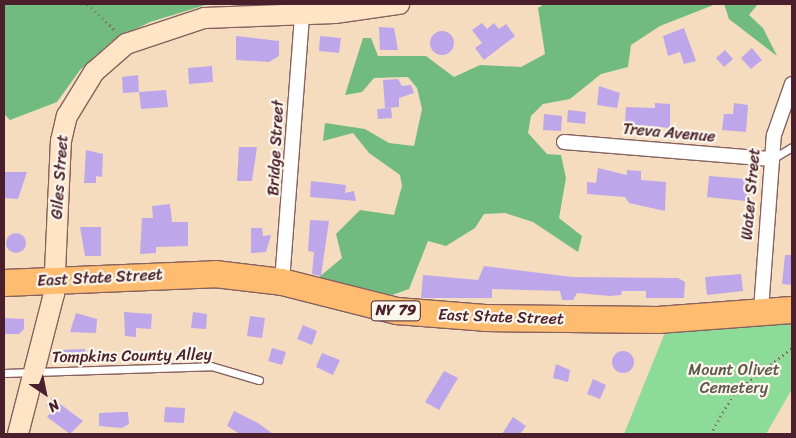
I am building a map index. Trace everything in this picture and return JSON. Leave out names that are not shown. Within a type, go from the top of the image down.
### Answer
[{"type":"highway","name":"East State Street","points":[[4,283],[215,274],[282,282],[361,304],[437,315],[658,320],[761,310],[792,310]]},
{"type":"street","name":"Giles Street","points":[[18,434],[31,372],[55,281],[61,141],[67,116],[94,72],[126,44],[204,18],[302,15],[399,4]]},
{"type":"street","name":"Bridge Street","points":[[282,282],[302,15]]},
{"type":"street","name":"Water Street","points":[[761,310],[772,159],[780,108],[792,84]]},
{"type":"street","name":"Treva Avenue","points":[[564,142],[772,159]]},
{"type":"lane","points":[[772,159],[792,148]]},
{"type":"lane","name":"Tompkins County Alley","points":[[4,373],[211,366],[258,380]]},
{"type":"path","points":[[88,4],[102,14],[126,44]]},
{"type":"path","points":[[710,434],[735,392],[792,348]]},
{"type":"green space","points":[[4,4],[209,4],[150,22],[112,41],[80,70],[57,102],[10,120],[4,114]]},
{"type":"green space","points":[[544,4],[716,4],[660,26],[631,45],[628,67],[601,74],[570,99],[543,104],[531,116],[528,133],[547,154],[561,155],[566,178],[559,218],[582,236],[578,252],[533,222],[505,213],[484,214],[475,228],[446,246],[428,241],[409,289],[392,295],[318,278],[342,258],[336,234],[360,210],[394,215],[402,186],[400,175],[369,153],[353,133],[323,141],[325,123],[365,129],[389,143],[414,146],[422,109],[417,88],[408,77],[374,78],[362,92],[345,95],[363,38],[371,38],[378,56],[426,56],[454,77],[480,65],[521,67],[545,54],[538,8]]},
{"type":"green space","points":[[724,4],[758,4],[749,15],[763,28],[777,56],[729,19]]},
{"type":"green space","name":"Mount Olivet Cemetery","points":[[792,322],[792,389],[766,434],[624,434],[666,330]]},
{"type":"building","points":[[482,23],[487,29],[494,23],[499,29],[506,24],[515,36],[484,60],[475,48],[482,43],[472,30]]},
{"type":"building","points":[[379,27],[394,28],[398,50],[380,50]]},
{"type":"building","points":[[684,28],[696,61],[684,64],[680,52],[668,56],[663,36]]},
{"type":"building","points":[[442,31],[451,34],[454,43],[451,52],[442,55],[433,52],[430,43],[433,34]]},
{"type":"building","points":[[236,36],[279,41],[279,56],[269,62],[236,60]]},
{"type":"building","points":[[320,36],[341,38],[339,53],[319,51]]},
{"type":"building","points":[[752,48],[762,60],[751,69],[741,58]]},
{"type":"building","points":[[725,50],[733,59],[724,67],[716,58]]},
{"type":"building","points":[[212,66],[213,82],[189,84],[188,68]]},
{"type":"building","points":[[138,75],[139,92],[123,93],[122,77]]},
{"type":"building","points":[[398,79],[402,86],[411,85],[414,93],[399,98],[399,107],[385,108],[383,80]]},
{"type":"building","points":[[599,86],[620,93],[617,108],[597,105]]},
{"type":"building","points":[[166,90],[168,107],[141,109],[139,92]]},
{"type":"building","points":[[655,103],[670,104],[670,128],[625,124],[626,107],[655,108]]},
{"type":"building","points":[[734,103],[748,105],[746,132],[722,130],[724,114],[733,114]]},
{"type":"building","points":[[391,108],[392,118],[378,119],[377,109]]},
{"type":"building","points":[[568,110],[586,112],[585,124],[567,122]]},
{"type":"building","points":[[544,114],[562,116],[561,131],[543,130]]},
{"type":"building","points":[[239,147],[257,147],[252,181],[237,181]]},
{"type":"building","points":[[86,150],[103,154],[102,177],[96,176],[96,183],[84,183]]},
{"type":"building","points":[[598,168],[627,175],[627,170],[641,171],[641,180],[666,182],[665,211],[629,203],[625,197],[587,194],[587,182],[596,183]]},
{"type":"building","points":[[4,172],[27,172],[18,199],[4,198]]},
{"type":"building","points":[[709,176],[747,179],[751,182],[750,198],[745,201],[707,197]]},
{"type":"building","points":[[311,181],[346,185],[345,193],[354,191],[356,201],[310,197]]},
{"type":"building","points":[[170,204],[172,222],[188,222],[188,246],[156,247],[156,253],[140,254],[142,218],[153,218],[152,206]]},
{"type":"building","points":[[310,220],[329,221],[321,276],[312,274],[314,252],[308,251]]},
{"type":"building","points":[[80,227],[101,227],[101,256],[85,256]]},
{"type":"building","points":[[251,228],[262,228],[263,236],[271,235],[266,252],[251,253]]},
{"type":"building","points":[[16,233],[23,236],[26,243],[23,250],[16,253],[9,250],[6,243],[9,236]]},
{"type":"building","points":[[785,255],[792,255],[792,285],[782,284]]},
{"type":"building","points":[[484,266],[572,277],[678,278],[685,282],[684,298],[646,298],[646,291],[622,291],[621,295],[610,296],[577,293],[573,300],[562,300],[560,291],[492,289],[492,298],[421,298],[423,275],[478,280]]},
{"type":"building","points":[[741,274],[743,291],[707,295],[705,277]]},
{"type":"building","points":[[124,312],[152,314],[151,329],[136,328],[136,337],[125,336]]},
{"type":"building","points":[[193,312],[207,314],[206,329],[191,328]]},
{"type":"building","points":[[76,313],[97,319],[96,333],[70,332]]},
{"type":"building","points":[[250,316],[265,318],[262,338],[247,336]]},
{"type":"building","points":[[4,318],[24,319],[24,329],[19,334],[4,334]]},
{"type":"building","points":[[303,325],[317,331],[312,345],[297,339]]},
{"type":"building","points":[[272,348],[286,352],[282,365],[268,361]]},
{"type":"building","points":[[85,349],[86,359],[62,362],[61,350]]},
{"type":"building","points":[[623,351],[631,354],[634,362],[631,370],[623,373],[615,370],[612,362],[615,354]]},
{"type":"building","points":[[322,353],[340,360],[333,375],[316,367]]},
{"type":"building","points":[[556,364],[570,370],[568,382],[553,378]]},
{"type":"building","points":[[444,371],[458,378],[439,410],[425,402]]},
{"type":"building","points":[[593,379],[606,385],[600,399],[587,394]]},
{"type":"building","points":[[52,398],[83,421],[70,434],[47,417],[52,411],[46,405]]},
{"type":"building","points":[[165,407],[185,408],[184,423],[164,422]]},
{"type":"building","points":[[234,411],[258,423],[273,434],[240,434],[227,426]]},
{"type":"building","points":[[128,412],[129,424],[122,428],[99,426],[99,413]]},
{"type":"building","points":[[513,417],[526,426],[520,434],[502,434]]}]
